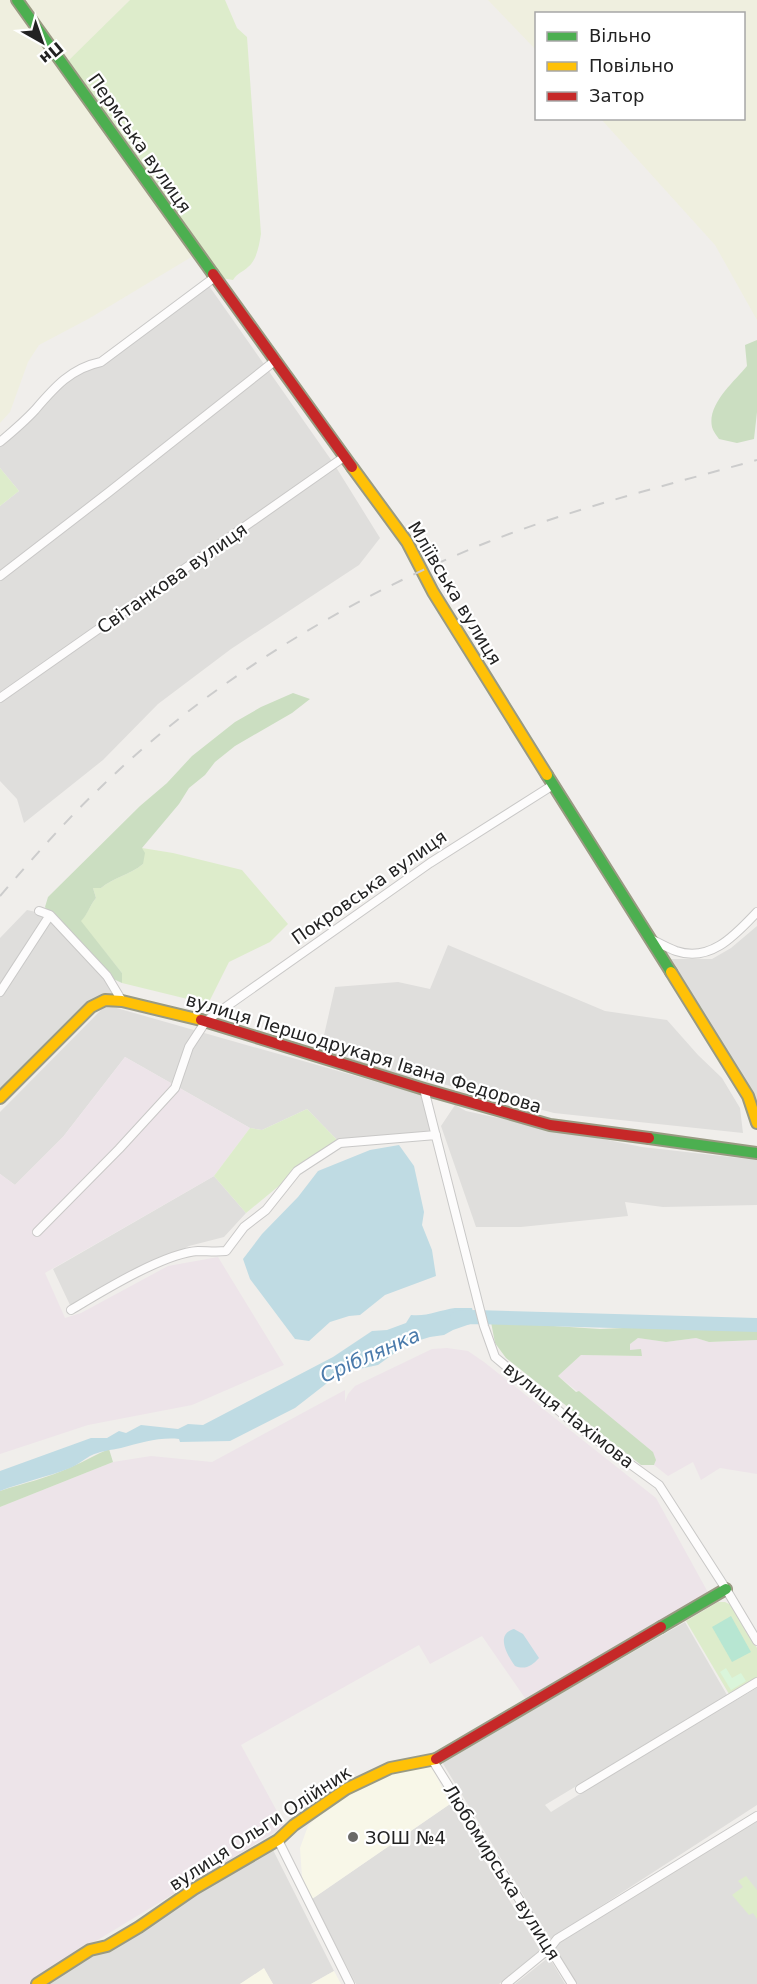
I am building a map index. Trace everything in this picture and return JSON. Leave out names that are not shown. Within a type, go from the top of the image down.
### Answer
[{"type":"street","name":"Пермська вулиця","points":[[17,0],[215,278]]},
{"type":"street","name":"Мліївська вулиця","points":[[215,278],[407,542],[433,592],[649,938]]},
{"type":"street","points":[[0,442],[21,425],[57,384],[85,365],[101,362],[215,278]]},
{"type":"street","points":[[0,576],[276,360]]},
{"type":"street","name":"Світанкова вулиця","points":[[0,698],[344,457]]},
{"type":"street","name":"Покровська вулиця","points":[[206,1021],[430,863],[553,784]]},
{"type":"street","points":[[39,911],[50,915],[107,976],[122,1001]]},
{"type":"street","points":[[649,938],[678,952],[696,953],[712,950],[730,940],[757,912]]},
{"type":"street","points":[[0,992],[50,915]]},
{"type":"street","points":[[649,938],[748,1096],[757,1123]]},
{"type":"street","name":"вулиця Першодрукаря Івана Федорова","points":[[0,1098],[91,1007],[105,1000],[122,1001],[206,1021],[424,1089],[550,1125],[757,1153]]},
{"type":"street","points":[[37,1232],[175,1088],[189,1047],[206,1021]]},
{"type":"street","name":"вулиця Нахімова","points":[[424,1089],[484,1326],[495,1357],[571,1421],[659,1485],[757,1641]]},
{"type":"street","points":[[71,1310],[112,1285],[164,1261],[197,1251],[212,1253],[226,1251],[244,1227],[266,1210],[297,1171],[339,1143],[436,1135]]},
{"type":"street","name":"вулиця Ольги Олійник","points":[[37,1984],[90,1950],[107,1946],[139,1927],[195,1889],[278,1840],[294,1825],[346,1789],[390,1768],[433,1761],[726,1589]]},
{"type":"street","points":[[580,1789],[757,1682]]},
{"type":"street","name":"Любомирська вулиця","points":[[433,1761],[572,1984]]},
{"type":"street","points":[[506,1984],[550,1948],[557,1939],[757,1816]]},
{"type":"street","points":[[278,1840],[350,1984]]},
{"type":"shaded area","points":[[207,283],[334,464],[380,538],[359,565],[231,649],[158,704],[103,760],[24,823],[17,799],[0,781],[0,506],[19,491],[0,468],[0,442],[57,384],[101,362]]},
{"type":"shaded area","points":[[27,910],[50,915],[107,976],[122,1001],[105,1000],[0,1098],[0,938]]},
{"type":"shaded area","points":[[757,926],[757,1105],[669,959],[712,959],[731,948]]},
{"type":"shaded area","points":[[448,945],[605,1011],[667,1020],[722,1078],[740,1108],[743,1133],[554,1113],[435,1082],[319,1057],[335,987],[398,982],[430,989]]},
{"type":"shaded area","points":[[106,1005],[426,1096],[436,1135],[340,1143],[307,1109],[262,1130],[250,1128],[125,1057],[63,1137],[15,1185],[0,1174],[0,1112]]},
{"type":"shaded area","points":[[125,1057],[250,1128],[214,1176],[45,1273],[65,1318],[81,1313],[168,1266],[218,1257],[284,1365],[192,1405],[88,1425],[0,1454],[0,1174],[15,1185],[63,1137]]},
{"type":"shaded area","points":[[455,1105],[466,1111],[642,1147],[757,1160],[757,1205],[663,1207],[625,1202],[628,1216],[521,1227],[476,1227],[441,1126]]},
{"type":"shaded area","points":[[214,1176],[246,1213],[224,1237],[189,1246],[70,1305],[53,1269]]},
{"type":"shaded area","points":[[638,1338],[666,1342],[696,1338],[709,1342],[757,1340],[757,1474],[720,1468],[701,1480],[693,1462],[668,1476],[654,1465],[656,1460],[652,1451],[558,1376],[581,1355],[641,1356],[630,1351],[629,1344]]},
{"type":"shaded area","points":[[447,1348],[468,1351],[484,1362],[656,1498],[710,1596],[527,1701],[482,1636],[430,1664],[419,1645],[241,1745],[285,1826],[29,1984],[0,1984],[0,1507],[113,1462],[151,1456],[212,1462],[345,1390],[345,1402],[355,1386],[432,1349]]},
{"type":"shaded area","points":[[685,1622],[727,1695],[545,1805],[551,1812],[660,1744],[757,1688],[757,1805],[550,1939],[442,1762]]},
{"type":"shaded area","name":"ЗОШ №4","points":[[431,1765],[450,1804],[312,1899],[302,1877],[300,1848],[308,1826],[342,1799],[380,1779],[420,1766]]},
{"type":"shaded area","points":[[450,1804],[540,1950],[499,1984],[356,1984],[312,1899]]},
{"type":"shaded area","points":[[757,1816],[757,1984],[572,1984],[550,1948],[557,1939]]},
{"type":"shaded area","points":[[270,1844],[334,1971],[311,1984],[273,1984],[264,1969],[240,1984],[37,1984]]},
{"type":"shaded area","points":[[549,1957],[565,1984],[515,1984]]},
{"type":"shaded area","points":[[264,1968],[273,1984],[240,1984]]},
{"type":"shaded area","points":[[334,1971],[341,1984],[311,1984]]},
{"type":"green space","points":[[0,0],[130,0],[65,66],[198,253],[90,318],[39,345],[28,362],[10,412],[0,423]]},
{"type":"green space","points":[[130,0],[225,0],[237,28],[247,37],[261,234],[254,260],[233,280],[215,277],[64,65]]},
{"type":"green space","points":[[488,0],[757,0],[757,320],[715,245],[602,120],[745,120],[745,12],[535,12],[535,49]]},
{"type":"green space","points":[[757,340],[757,412],[754,439],[737,443],[719,439],[712,427],[717,402],[747,366],[745,345]]},
{"type":"green space","points":[[0,468],[19,491],[0,506]]},
{"type":"green space","points":[[293,693],[310,699],[292,713],[235,746],[215,762],[205,775],[189,788],[179,804],[142,848],[145,853],[143,864],[101,888],[93,888],[96,898],[81,921],[122,973],[122,983],[107,976],[50,915],[45,907],[48,897],[140,806],[167,783],[192,756],[235,722]]},
{"type":"green space","points":[[142,848],[242,870],[288,924],[270,942],[229,962],[208,1004],[122,983],[122,973],[80,921],[96,898],[93,888],[101,888],[143,864]]},
{"type":"green space","points":[[307,1109],[340,1143],[297,1171],[246,1213],[214,1176],[250,1128],[262,1130]]},
{"type":"green space","points":[[491,1322],[600,1329],[669,1326],[757,1328],[757,1340],[709,1342],[696,1338],[666,1342],[638,1338],[630,1344],[630,1350],[641,1349],[642,1356],[581,1355],[558,1376],[653,1452],[656,1460],[654,1465],[641,1465],[506,1358],[495,1343]]},
{"type":"green space","points":[[109,1449],[113,1462],[0,1507],[0,1491],[54,1474]]},
{"type":"green space","points":[[718,1602],[725,1602],[733,1606],[757,1648],[757,1678],[729,1694],[686,1621]]},
{"type":"green space","points":[[731,1616],[751,1652],[732,1662],[712,1627]]},
{"type":"green space","points":[[726,1668],[732,1678],[741,1673],[746,1681],[731,1690],[720,1672]]},
{"type":"green space","points":[[746,1876],[757,1890],[757,1919],[753,1913],[749,1915],[732,1895],[743,1887],[738,1881]]},
{"type":"water","points":[[399,1145],[414,1166],[424,1212],[422,1225],[432,1250],[436,1276],[385,1295],[360,1315],[330,1322],[309,1341],[295,1339],[250,1279],[243,1259],[318,1171],[370,1150]]},
{"type":"water","points":[[455,1308],[472,1308],[476,1322],[444,1335],[407,1344],[378,1365],[340,1373],[295,1408],[230,1441],[180,1442],[179,1439],[164,1439],[150,1441],[98,1453],[70,1468],[0,1491],[0,1471],[91,1438],[107,1438],[119,1431],[126,1433],[141,1425],[178,1429],[188,1424],[203,1425],[333,1357],[372,1331],[387,1330],[406,1323],[411,1315]]},
{"type":"water","points":[[514,1629],[523,1634],[539,1658],[522,1668],[515,1666],[504,1645],[505,1635]]},
{"type":"waterway","name":"Сріблянка","points":[[457,1318],[757,1325]]},
{"type":"railway","points":[[0,896],[37,853],[102,786],[188,711],[235,677],[333,616],[436,564],[488,542],[554,518],[757,460]]},
{"type":"traffic: fast","points":[[17,0],[213,274]]},
{"type":"traffic: fast","points":[[547,775],[671,972]]},
{"type":"traffic: fast","points":[[649,1138],[757,1153]]},
{"type":"traffic: fast","points":[[661,1627],[726,1589]]},
{"type":"traffic: slow","points":[[352,467],[407,542],[433,592],[547,775]]},
{"type":"traffic: slow","points":[[671,972],[748,1096],[757,1123]]},
{"type":"traffic: slow","points":[[0,1098],[91,1007],[105,1000],[122,1001],[201,1020]]},
{"type":"traffic: slow","points":[[37,1984],[90,1950],[107,1946],[139,1927],[194,1889],[278,1840],[294,1825],[346,1789],[390,1768],[436,1759]]},
{"type":"traffic: jam","points":[[213,274],[352,467]]},
{"type":"traffic: jam","points":[[201,1020],[424,1089],[550,1125],[649,1138]]},
{"type":"traffic: jam","points":[[436,1759],[661,1627]]},
{"type":"place","name":"ЗОШ №4","points":[[353,1837]]}]
